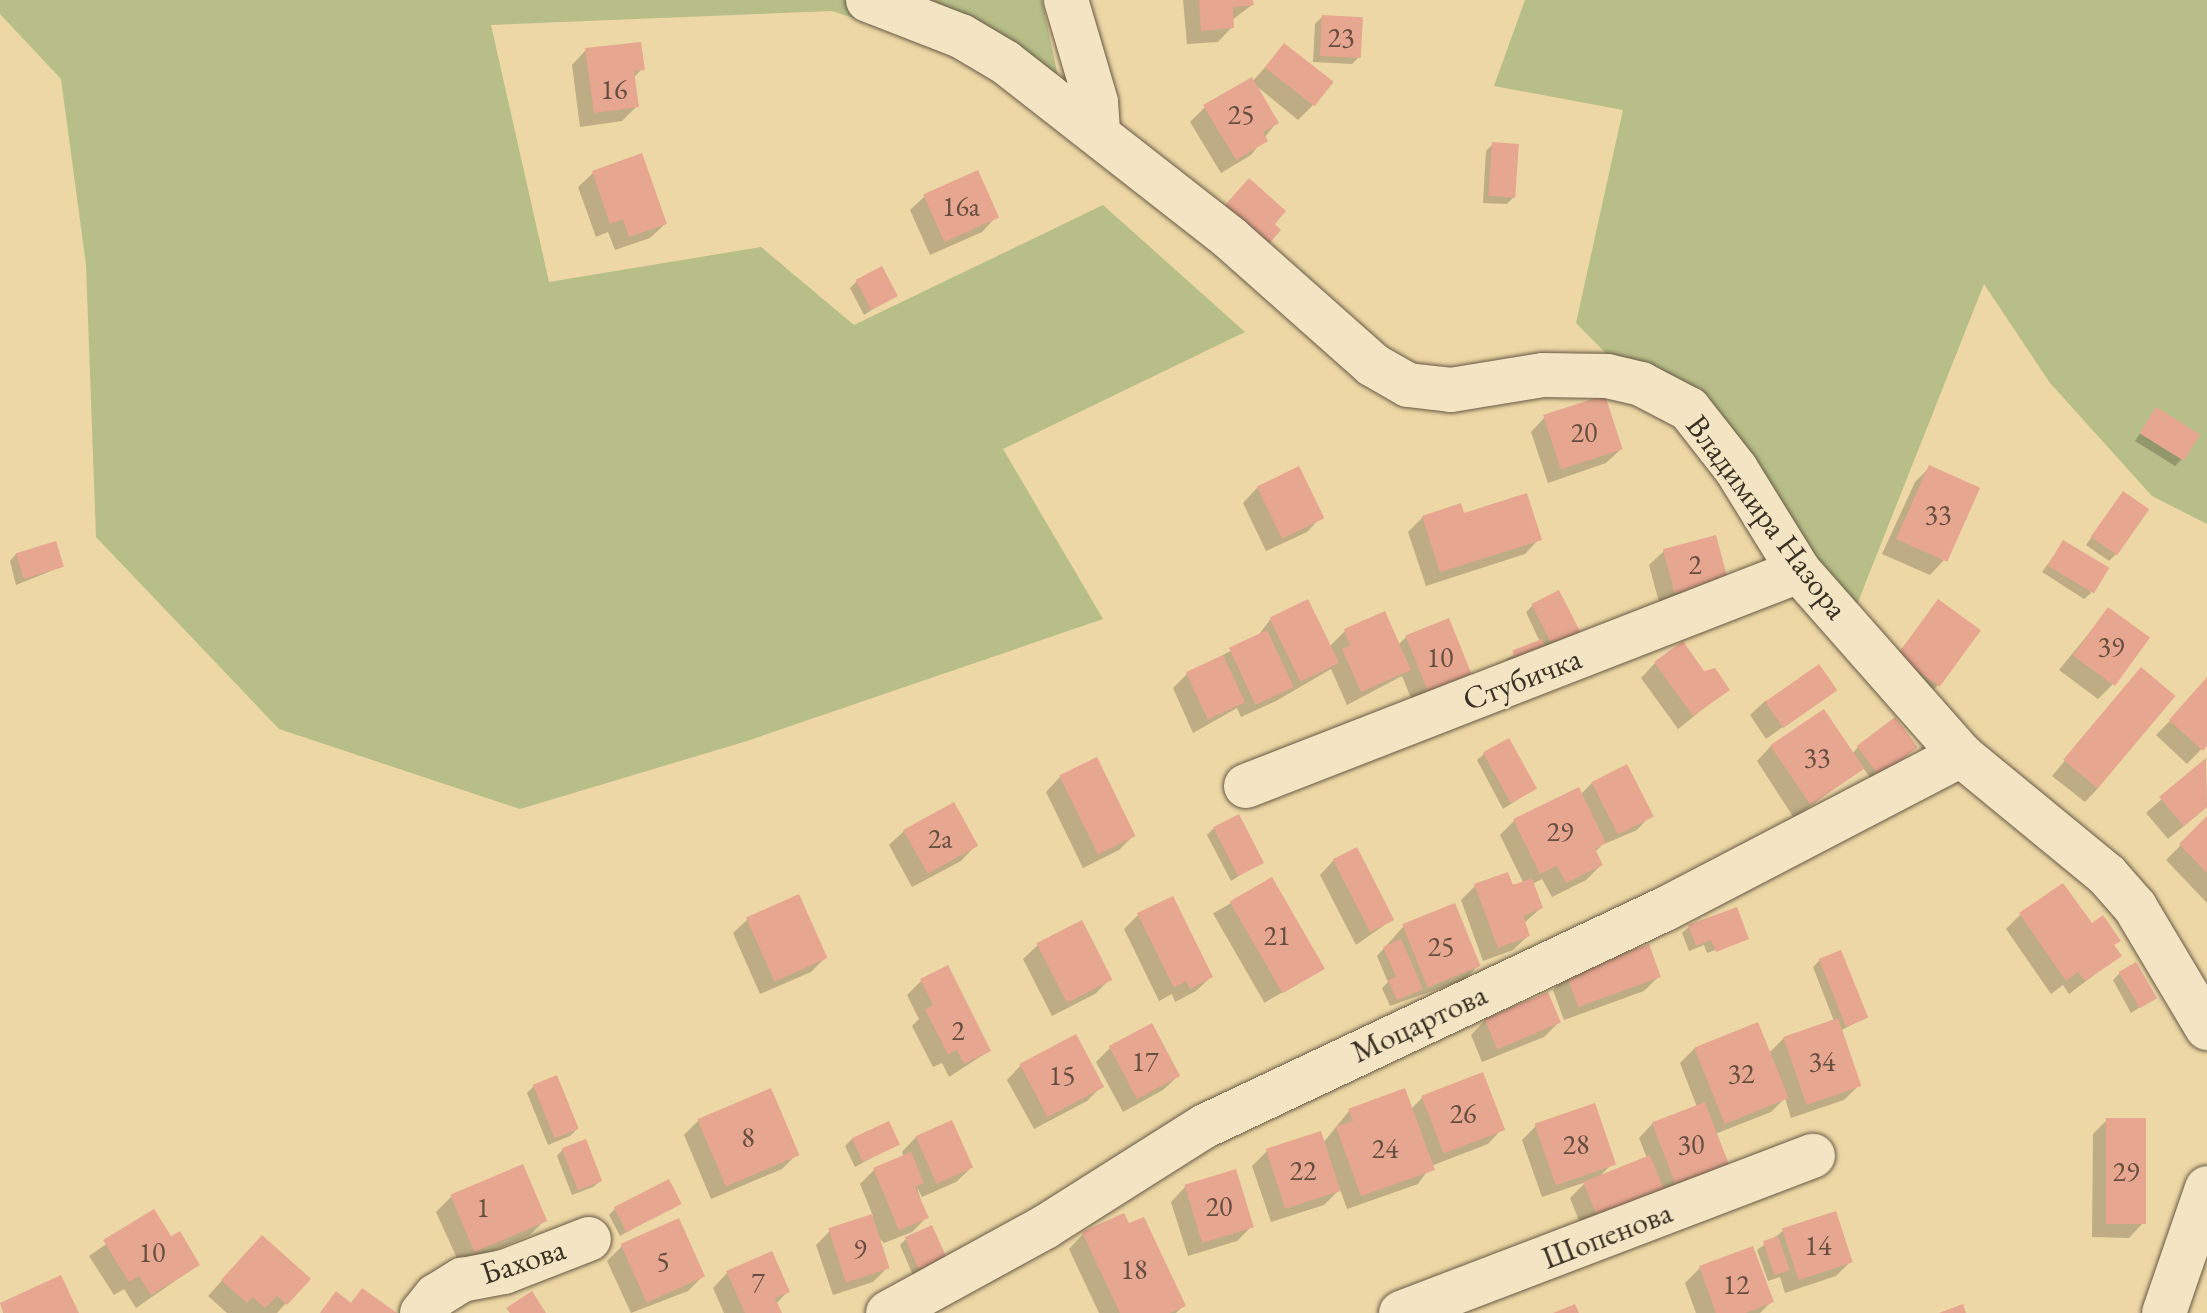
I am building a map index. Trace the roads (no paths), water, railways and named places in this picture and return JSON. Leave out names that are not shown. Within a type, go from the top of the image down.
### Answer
[{"type":"street","name":"Владимира Назора","points":[[868,0],[961,36],[1005,62],[1230,238],[1373,365],[1408,385],[1451,390],[1543,375],[1607,376],[1641,384],[1689,409],[1736,469],[1799,571],[1961,755],[2107,875],[2135,907],[2207,1028]]},
{"type":"street","points":[[1066,0],[1096,102],[1098,132]]},
{"type":"street","name":"Стубичка","points":[[1246,786],[1799,571]]},
{"type":"street","name":"Моцартова","points":[[888,1313],[1045,1227],[1205,1126],[1665,909],[1961,755]]},
{"type":"street","name":"Шопенова","points":[[1401,1313],[1813,1156]]},
{"type":"street","points":[[2164,1313],[2207,1188]]},
{"type":"street","name":"Бахова","points":[[422,1313],[436,1296],[462,1280],[504,1272],[589,1239]]}]
